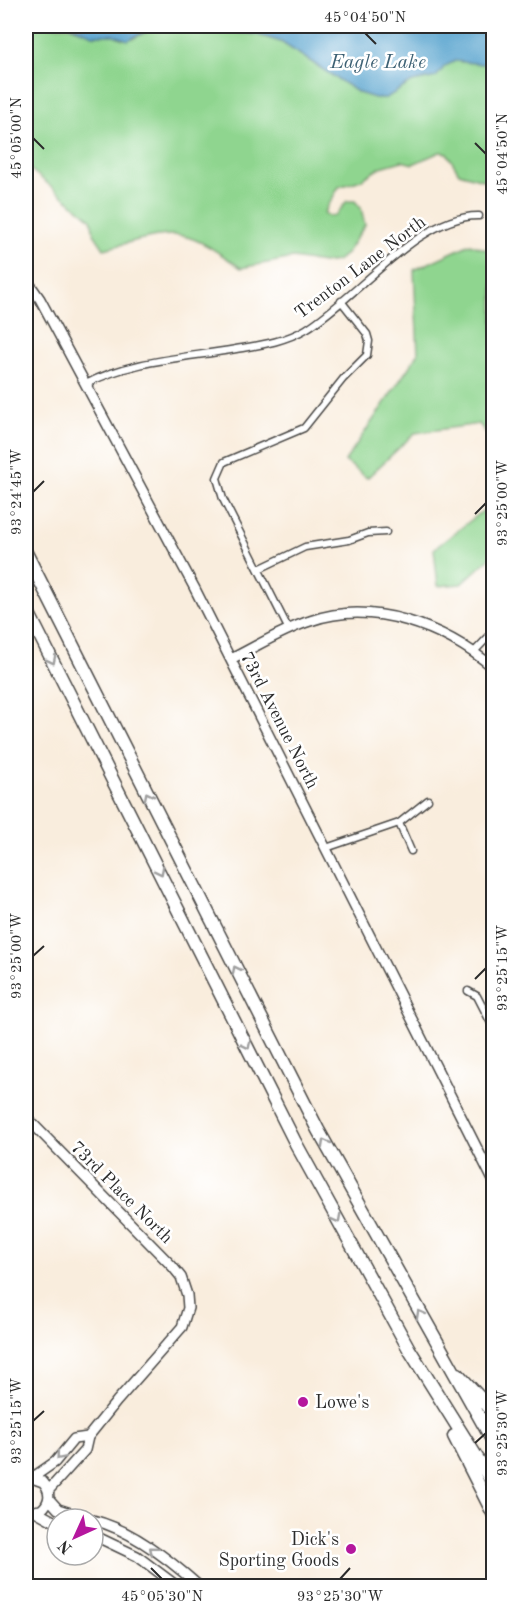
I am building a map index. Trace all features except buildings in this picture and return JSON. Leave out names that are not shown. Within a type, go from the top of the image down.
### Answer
[{"type":"highway","points":[[26,553],[318,1130],[448,1365],[494,1443]]},
{"type":"highway","points":[[26,608],[295,1142],[409,1349],[494,1515]]},
{"type":"highway","points":[[409,1349],[494,1485]]},
{"type":"highway","points":[[448,1365],[478,1393],[494,1413]]},
{"type":"street","name":"Trenton Lane North","points":[[86,384],[114,370],[280,340],[307,328],[423,235],[452,219],[479,216]]},
{"type":"street","name":"73rd Avenue North","points":[[26,279],[40,299],[86,384],[231,659],[494,1182]]},
{"type":"street","points":[[289,630],[223,499],[218,484],[218,472],[228,459],[291,436],[304,428],[343,379],[367,355],[369,341],[367,334],[341,301]]},
{"type":"street","points":[[259,568],[305,547],[349,540],[368,533],[386,532]]},
{"type":"street","points":[[231,659],[289,630],[331,615],[373,613],[415,622],[473,652],[494,668]]},
{"type":"street","points":[[473,652],[494,631]]},
{"type":"street","points":[[326,848],[399,823],[428,800]]},
{"type":"street","points":[[399,823],[411,851]]},
{"type":"street","points":[[468,991],[477,996],[494,1029]]},
{"type":"street","name":"73rd Place North","points":[[26,1117],[172,1266],[181,1277],[188,1295],[188,1308],[182,1327],[88,1437]]},
{"type":"street","points":[[29,1478],[55,1462],[74,1439],[88,1437],[86,1450],[49,1495],[45,1507],[29,1514]]},
{"type":"street","points":[[29,1478],[43,1482],[57,1507]]},
{"type":"street","points":[[29,1514],[45,1519]]},
{"type":"street","points":[[105,1525],[139,1540],[199,1587]]},
{"type":"street","points":[[105,1541],[137,1556],[177,1587]]},
{"type":"green space","points":[[26,26],[70,26],[93,35],[114,35],[123,39],[134,38],[158,26],[208,26],[223,31],[255,34],[281,42],[359,93],[375,98],[386,98],[412,82],[436,77],[445,66],[455,61],[493,65],[493,183],[459,173],[447,153],[440,152],[413,164],[402,161],[381,167],[361,180],[339,187],[324,213],[329,216],[336,215],[347,201],[355,201],[361,208],[365,225],[346,254],[337,261],[323,263],[293,258],[241,268],[198,241],[174,235],[154,237],[104,249],[94,234],[91,219],[26,166]]},
{"type":"green space","points":[[470,244],[493,252],[493,441],[479,424],[415,433],[367,478],[345,461],[418,354],[414,270]]},
{"type":"green space","points":[[493,503],[493,555],[461,584],[438,586],[434,549]]},
{"type":"water","points":[[70,26],[158,26],[128,40],[114,35],[93,35]]},
{"type":"water","name":"Eagle Lake","points":[[208,26],[493,26],[493,65],[455,61],[445,66],[436,77],[412,82],[386,98],[375,98],[359,93],[281,42],[255,34],[223,31]]},
{"type":"place","name":"Lowe's","points":[[303,1402]]},
{"type":"place","name":"Dick's Sporting Goods","points":[[351,1549]]}]
